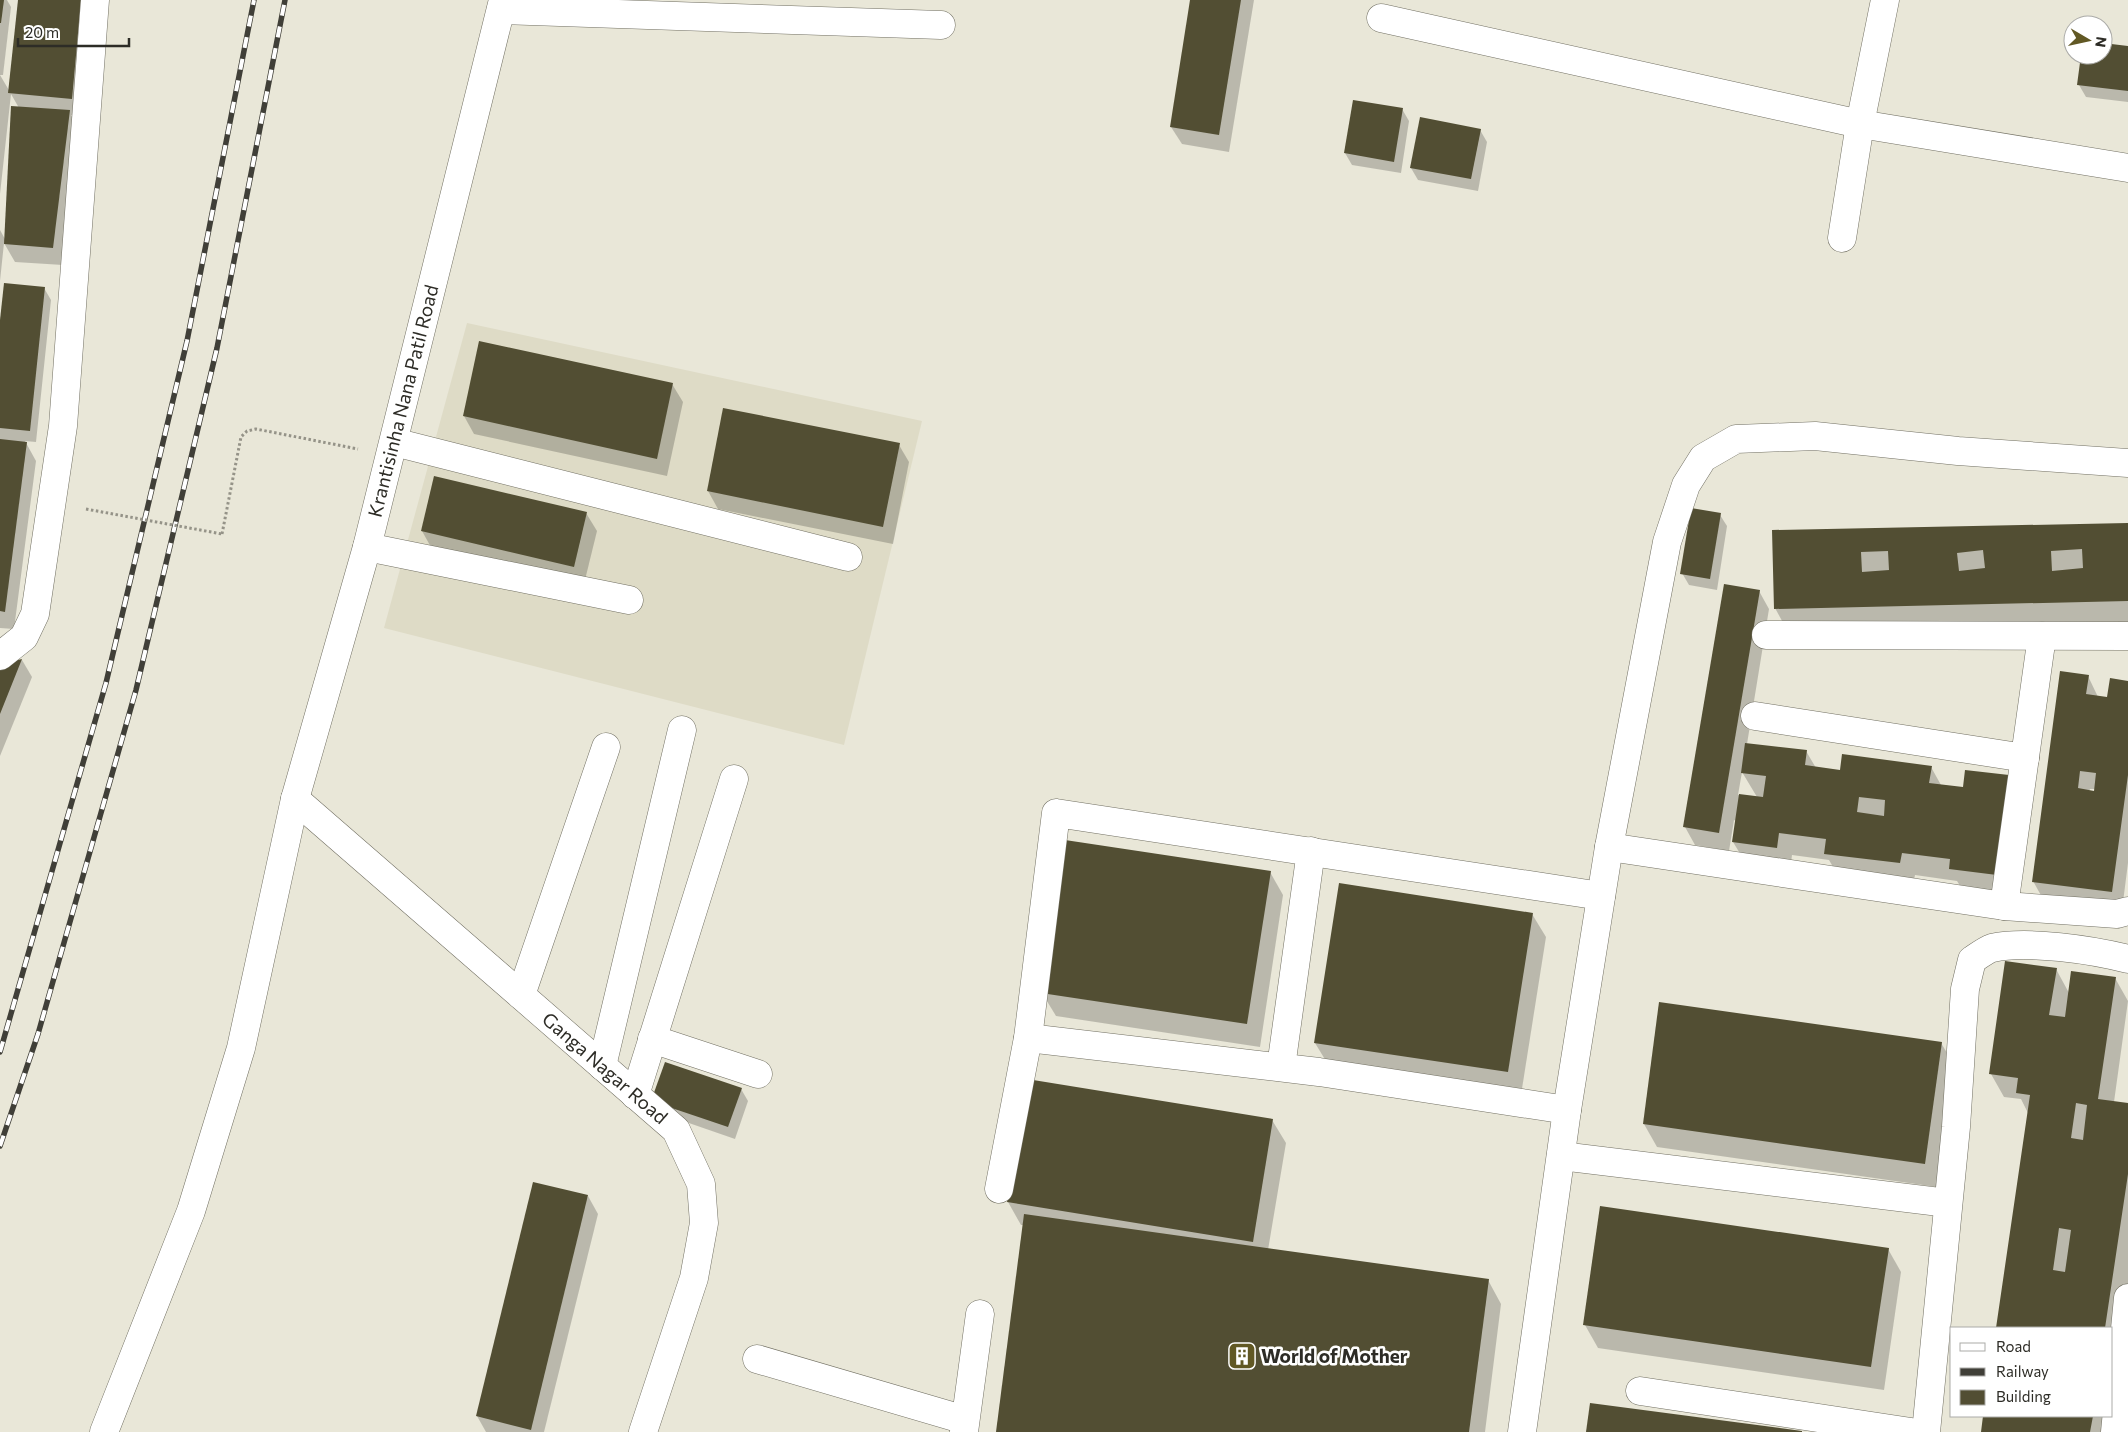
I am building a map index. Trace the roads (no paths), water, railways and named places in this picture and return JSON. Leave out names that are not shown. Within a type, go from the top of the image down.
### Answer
[{"type":"street","points":[[0,656],[24,637],[35,614],[61,436],[95,0]]},
{"type":"street","points":[[1842,238],[1860,124],[1885,0]]},
{"type":"street","points":[[502,5],[941,25]]},
{"type":"street","name":"Krantisinha Nana Patil Road","points":[[104,1432],[191,1211],[241,1048],[295,799],[367,546],[502,5]]},
{"type":"street","points":[[1381,18],[1860,124],[2128,168]]},
{"type":"street","points":[[1522,1432],[1567,1110],[1609,847],[1667,542],[1686,485],[1703,458],[1736,439],[1815,436],[1958,451],[2128,463]]},
{"type":"street","points":[[392,450],[848,557]]},
{"type":"street","points":[[367,546],[629,600]]},
{"type":"street","points":[[1766,636],[2128,636]]},
{"type":"street","points":[[2004,906],[2042,636]]},
{"type":"street","points":[[1755,716],[2024,758]]},
{"type":"street","points":[[602,1066],[682,730]]},
{"type":"street","points":[[521,995],[606,748]]},
{"type":"street","points":[[635,1095],[734,779]]},
{"type":"street","name":"Ganga Nagar Road","points":[[295,799],[676,1130],[700,1184],[704,1223],[694,1278],[643,1432]]},
{"type":"street","points":[[999,1189],[1028,1038],[1056,813],[1601,896]]},
{"type":"street","points":[[1609,847],[2004,906],[2117,914],[2128,911]]},
{"type":"street","points":[[1281,1067],[1311,851]]},
{"type":"street","points":[[1926,1432],[1948,1203],[1965,990],[1972,960],[1991,948],[2028,945],[2105,953],[2128,959]]},
{"type":"street","points":[[1028,1038],[1281,1067],[1567,1110]]},
{"type":"street","points":[[652,1039],[758,1074]]},
{"type":"street","points":[[1561,1156],[1948,1203]]},
{"type":"street","points":[[2115,1432],[2125,1353],[2128,1298]]},
{"type":"street","points":[[756,1358],[964,1426],[980,1314]]},
{"type":"street","points":[[1640,1391],[1911,1432]]},
{"type":"railway","points":[[0,1052],[106,683],[187,341],[254,0]]},
{"type":"railway","points":[[0,1146],[38,1034],[136,690],[217,348],[285,0]]},
{"type":"place","name":"World of Mother","points":[[1242,1356]]}]
